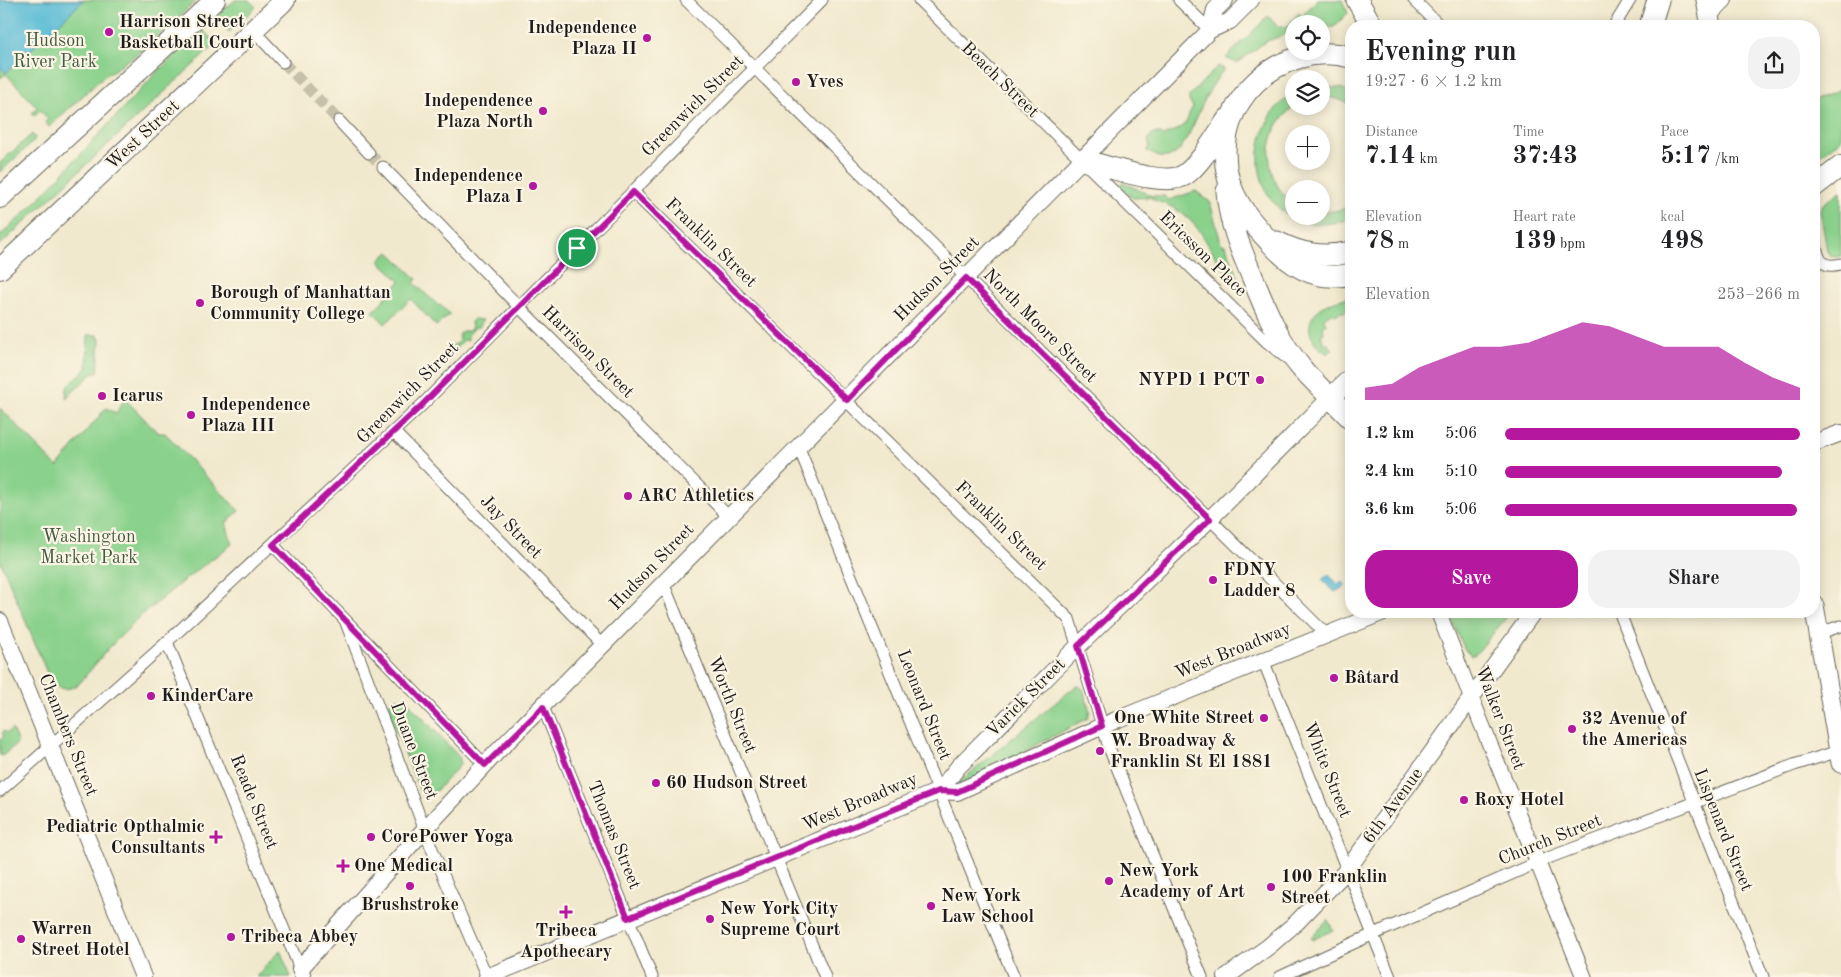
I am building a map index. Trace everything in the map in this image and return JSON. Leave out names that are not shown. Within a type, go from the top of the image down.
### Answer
[{"type":"highway","points":[[0,198],[215,0]]},
{"type":"highway","name":"West Street","points":[[0,269],[285,0]]},
{"type":"highway","points":[[1357,0],[1369,20]]},
{"type":"highway","points":[[1652,20],[1658,0]]},
{"type":"highway","points":[[1082,160],[1157,179],[1173,180],[1180,178],[1196,164],[1243,96],[1262,76],[1277,66],[1293,59],[1323,53],[1345,55]]},
{"type":"highway","points":[[1243,96],[1228,132],[1226,150],[1228,203],[1234,230],[1261,299],[1278,335],[1303,370],[1345,413]]},
{"type":"highway","points":[[1820,182],[1841,166]]},
{"type":"highway","points":[[1228,176],[1238,203],[1255,226],[1283,257],[1300,269],[1318,276],[1345,274]]},
{"type":"highway","points":[[1255,226],[1278,242],[1302,253],[1330,255],[1345,253]]},
{"type":"main road","name":"Hudson Street","points":[[1210,30],[1215,10],[1225,0]]},
{"type":"main road","name":"Hudson Street","points":[[301,973],[424,830],[485,765],[1210,30],[1230,22],[1251,0]]},
{"type":"main road","points":[[1706,17],[1724,0]]},
{"type":"main road","name":"Varick Street","points":[[939,791],[959,766],[1078,646],[1210,519],[1345,384]]},
{"type":"main road","points":[[1820,441],[1841,433]]},
{"type":"main road","name":"West Broadway","points":[[487,977],[939,791],[957,792],[1102,726],[1369,618]]},
{"type":"main road","name":"6th Avenue","points":[[1226,977],[1268,947],[1297,922],[1347,870],[1529,618]]},
{"type":"main road","points":[[1816,618],[1840,757]]},
{"type":"main road","name":"Chambers Street","points":[[0,621],[144,977]]},
{"type":"street","name":"North Moore Street","points":[[686,0],[1327,635]]},
{"type":"street","name":"Greenwich Street","points":[[0,791],[167,642],[394,432],[822,0]]},
{"type":"street","name":"Beach Street","points":[[918,0],[1082,160]]},
{"type":"street","points":[[1179,0],[1210,30]]},
{"type":"street","points":[[1414,0],[1434,20]]},
{"type":"street","points":[[1618,20],[1630,0]]},
{"type":"street","points":[[253,30],[283,62]]},
{"type":"street","points":[[339,121],[369,152]]},
{"type":"street","name":"Ericsson Place","points":[[1082,160],[1267,342],[1303,370]]},
{"type":"street","name":"Harrison Street","points":[[383,167],[729,518]]},
{"type":"street","name":"Franklin Street","points":[[633,192],[1066,614],[1071,623],[1114,760],[1202,977]]},
{"type":"street","points":[[1820,258],[1823,263],[1829,266],[1841,264]]},
{"type":"street","name":"Jay Street","points":[[394,432],[603,646]]},
{"type":"street","name":"Leonard Street","points":[[799,448],[1014,977]]},
{"type":"street","name":"Duane Street","points":[[273,545],[485,765]]},
{"type":"street","name":"Worth Street","points":[[664,585],[825,977]]},
{"type":"street","name":"Walker Street","points":[[1441,618],[1584,977]]},
{"type":"street","name":"Lispenard Street","points":[[1622,618],[1763,977]]},
{"type":"street","name":"Duane Street","points":[[345,620],[424,830],[487,977]]},
{"type":"street","points":[[1818,633],[1841,626]]},
{"type":"street","name":"Reade Street","points":[[167,642],[301,973]]},
{"type":"street","name":"White Street","points":[[1263,660],[1390,977]]},
{"type":"street","name":"Thomas Street","points":[[543,707],[652,977]]},
{"type":"street","name":"Church Street","points":[[1280,977],[1373,934],[1537,863],[1807,760],[1840,757]]},
{"type":"green space","name":"Hudson River Park","points":[[0,0],[197,0],[144,49],[102,78],[49,127],[45,122],[48,119],[40,110],[34,116],[32,113],[37,107],[6,74],[0,78]]},
{"type":"green space","points":[[235,0],[249,0],[256,7],[229,32],[216,17]]},
{"type":"green space","points":[[1317,0],[1342,0],[1348,13],[1334,27],[1330,27],[1330,15],[1303,15]]},
{"type":"green space","points":[[1268,16],[1279,28],[1282,25],[1285,28],[1285,34],[1265,42],[1237,63],[1226,58]]},
{"type":"green space","points":[[202,31],[216,44],[0,245],[0,236],[36,202],[160,69]]},
{"type":"green space","points":[[1218,66],[1224,69],[1207,95],[1184,144],[1179,150],[1171,156],[1164,157],[1156,156],[1146,150],[1150,146],[1148,141],[1152,134],[1158,133],[1164,136],[1185,124],[1193,107],[1189,101],[1189,96]]},
{"type":"green space","points":[[1330,87],[1345,90],[1345,102],[1330,98]]},
{"type":"green space","points":[[1841,90],[1841,140],[1820,155],[1820,98]]},
{"type":"green space","points":[[1285,100],[1286,115],[1279,123],[1273,136],[1270,157],[1274,178],[1285,196],[1285,212],[1268,194],[1260,174],[1259,152],[1264,130],[1276,109]]},
{"type":"green space","points":[[32,134],[35,138],[33,142],[0,172],[0,163]]},
{"type":"green space","points":[[1123,182],[1152,196],[1164,196],[1169,200],[1196,191],[1210,202],[1221,243],[1226,246],[1238,276],[1235,278],[1224,269],[1198,229],[1184,215],[1150,197],[1133,198],[1120,186]]},
{"type":"green space","points":[[1841,191],[1841,256],[1835,257],[1831,256],[1827,251],[1820,210],[1823,204]]},
{"type":"green space","points":[[1345,208],[1345,220],[1330,223],[1330,211]]},
{"type":"green space","points":[[389,252],[417,279],[414,283],[450,314],[436,326],[411,299],[385,324],[373,312],[400,281],[379,261]]},
{"type":"green space","points":[[1345,298],[1345,312],[1335,315],[1332,312],[1323,319],[1326,323],[1323,328],[1324,333],[1321,335],[1324,343],[1327,343],[1333,349],[1328,354],[1315,343],[1310,330],[1310,324],[1312,317],[1317,311],[1337,300]]},
{"type":"green space","points":[[474,319],[483,320],[480,323],[480,327],[476,327],[468,335],[468,340],[464,340],[456,348],[456,352],[452,352],[448,356],[447,348],[459,341],[459,335],[462,331],[468,331],[472,328],[471,322]]},
{"type":"green space","points":[[88,335],[98,335],[98,338],[100,338],[98,372],[94,372],[66,398],[67,387],[87,368]]},
{"type":"green space","name":"Washington Market Park","points":[[125,399],[158,433],[165,433],[239,511],[226,523],[232,544],[143,614],[108,649],[78,685],[70,688],[59,688],[50,680],[0,560],[0,408],[57,467],[106,408],[116,413]]},
{"type":"green space","points":[[1451,618],[1506,618],[1475,655],[1471,656],[1465,650]]},
{"type":"green space","points":[[1077,685],[1083,689],[1090,711],[1088,718],[959,786],[957,784]]},
{"type":"green space","points":[[398,698],[407,701],[460,758],[460,765],[432,795],[424,796],[420,792],[389,712],[389,704]]},
{"type":"green space","points":[[12,729],[18,743],[2,756],[0,755],[0,740],[4,736],[2,733],[4,731],[7,733]]},
{"type":"green space","points":[[1328,920],[1333,930],[1312,940],[1311,938]]},
{"type":"green space","points":[[280,950],[291,977],[256,977]]},
{"type":"water","points":[[0,0],[84,0],[6,73],[0,67]]},
{"type":"water","points":[[1328,574],[1338,584],[1342,581],[1345,587],[1335,592],[1322,580]]},
{"type":"tunnel","points":[[283,62],[339,121]]},
{"type":"tunnel","points":[[369,153],[383,167]]},
{"type":"place","name":"Harrison Street Basketball Court","points":[[109,32]]},
{"type":"place","name":"Independence Plaza II","points":[[647,38]]},
{"type":"place","name":"Yves","points":[[796,82]]},
{"type":"place","name":"Independence Plaza North","points":[[543,111]]},
{"type":"place","name":"Independence Plaza I","points":[[533,186]]},
{"type":"place","name":"Borough of Manhattan Community College","points":[[200,303]]},
{"type":"place","name":"NYPD 1 PCT","points":[[1260,380]]},
{"type":"place","name":"Icarus","points":[[102,396]]},
{"type":"place","name":"Independence Plaza III","points":[[191,415]]},
{"type":"place","name":"ARC Athletics","points":[[628,496]]},
{"type":"place","name":"FDNY Ladder 8","points":[[1213,580]]},
{"type":"place","name":"Bâtard","points":[[1334,678]]},
{"type":"place","name":"KinderCare","points":[[151,696]]},
{"type":"place","name":"One White Street","points":[[1264,718]]},
{"type":"place","name":"32 Avenue of the Americas","points":[[1572,729]]},
{"type":"place","name":"W. Broadway & Franklin St El 1881","points":[[1100,751]]},
{"type":"place","name":"60 Hudson Street","points":[[656,783]]},
{"type":"place","name":"Roxy Hotel","points":[[1464,800]]},
{"type":"place","name":"Pediatric Opthalmic Consultants","points":[[216,837]]},
{"type":"place","name":"CorePower Yoga","points":[[371,837]]},
{"type":"place","name":"One Medical","points":[[343,866]]},
{"type":"place","name":"New York Academy of Art","points":[[1109,881]]},
{"type":"place","name":"Brushstroke","points":[[410,886]]},
{"type":"place","name":"100 Franklin Street","points":[[1271,887]]},
{"type":"place","name":"New York Law School","points":[[931,906]]},
{"type":"place","name":"Tribeca Apothecary","points":[[566,912]]},
{"type":"place","name":"New York City Supreme Court","points":[[710,919]]},
{"type":"place","name":"Tribeca Abbey","points":[[231,937]]},
{"type":"place","name":"Warren Street Hotel","points":[[21,939]]},
{"type":"route","points":[[633,192],[847,400],[966,278],[1210,519],[1078,646],[1102,726],[957,792],[939,791],[777,859],[628,918],[543,707],[485,765],[273,545],[421,406],[577,248],[633,192]]}]
